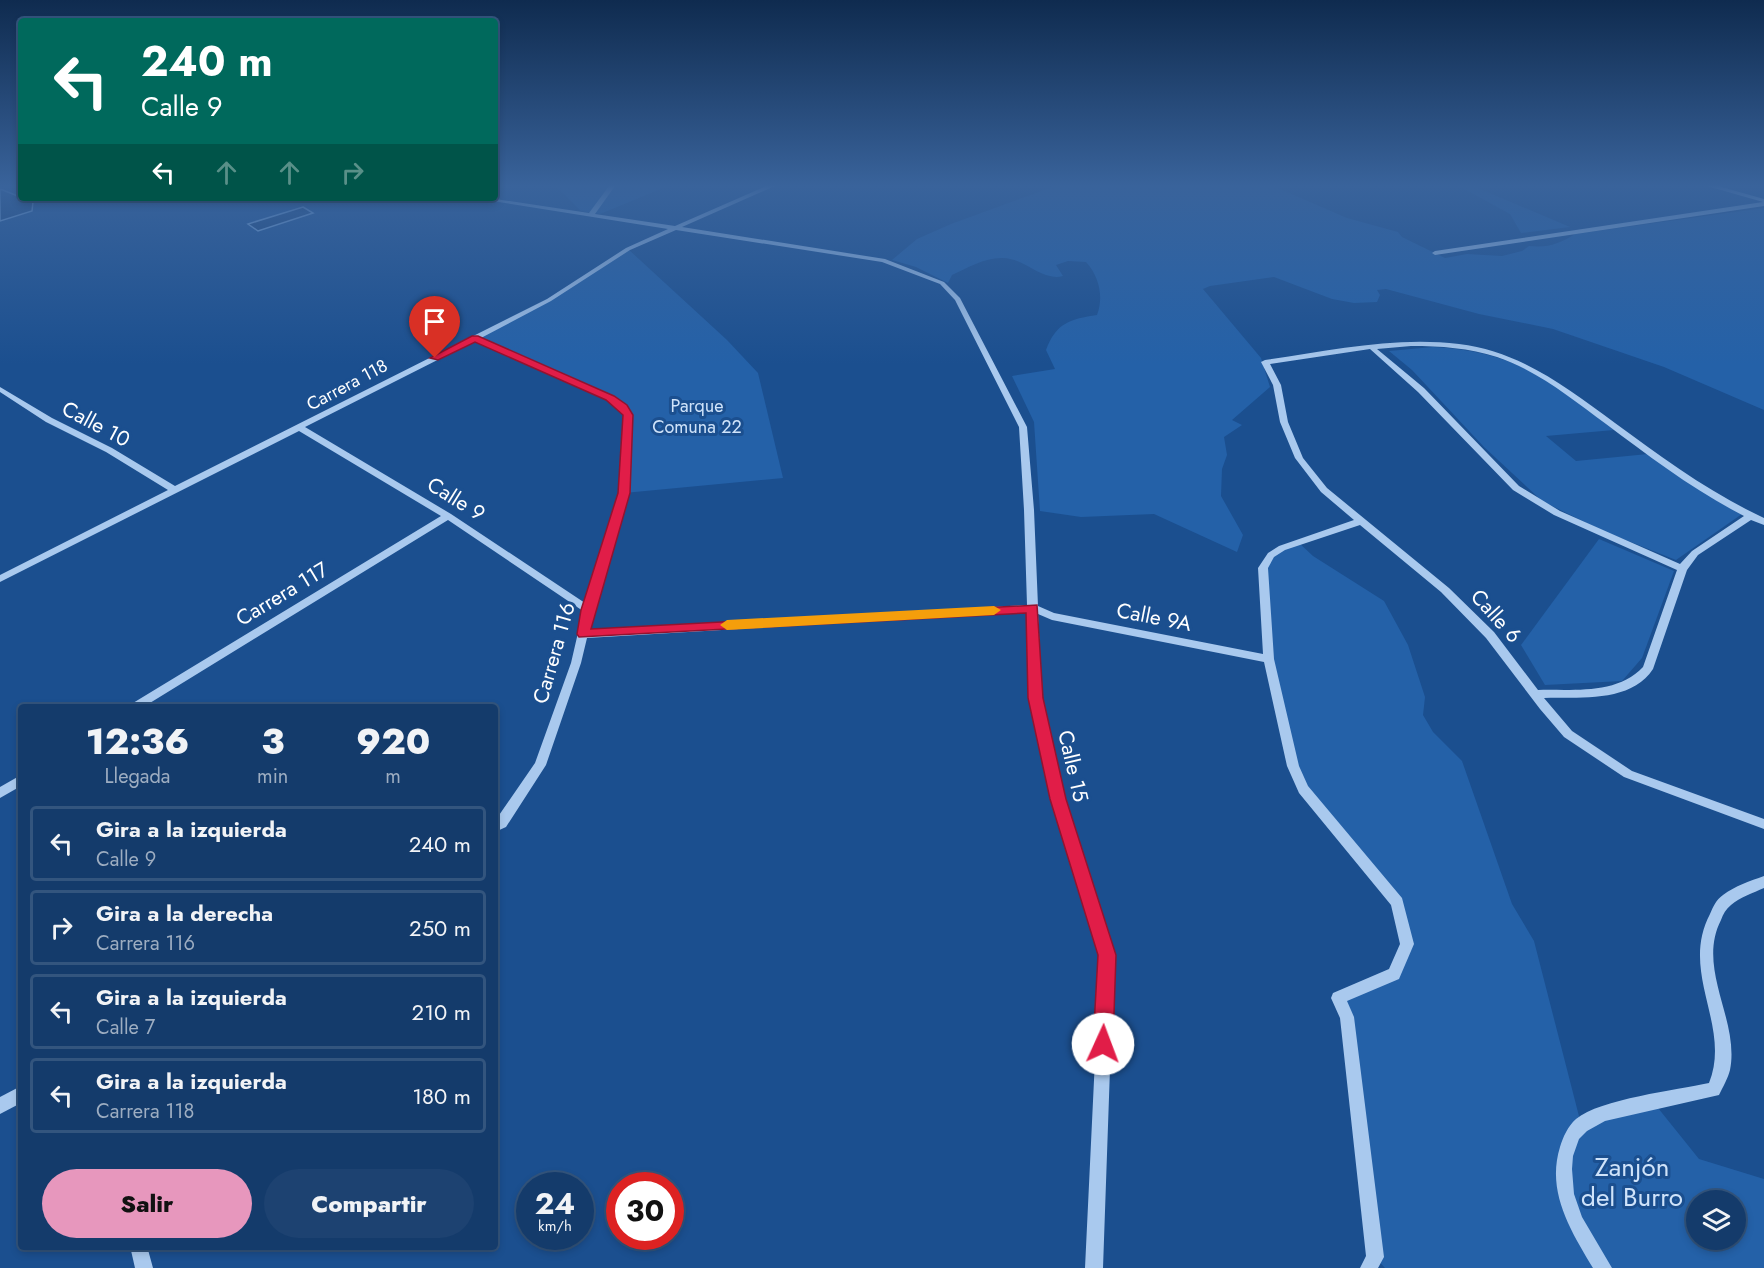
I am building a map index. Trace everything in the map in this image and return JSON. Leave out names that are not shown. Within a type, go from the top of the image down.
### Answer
[{"type":"street","name":"Carrera 118","points":[[0,579],[549,300],[637,245]]},
{"type":"street","name":"Calle 15","points":[[784,245],[883,260],[915,270],[942,283],[958,299],[1023,428],[1036,698],[1058,799],[1107,955],[1094,1268]]},
{"type":"street","points":[[1435,253],[1484,245]]},
{"type":"street","name":"Carrera 116","points":[[475,338],[610,398],[623,407],[628,415],[624,493],[588,610],[584,634],[540,765],[502,823],[498,825]]},
{"type":"street","points":[[1373,349],[1424,343],[1462,346],[1524,364],[1546,376],[1652,454],[1750,516],[1764,522]]},
{"type":"street","points":[[1373,349],[1421,390],[1516,488],[1557,513],[1682,568]]},
{"type":"street","name":"Calle 6","points":[[1373,349],[1265,362],[1277,385],[1284,422],[1299,458],[1324,490],[1445,590],[1490,635],[1568,734],[1620,770],[1764,824]]},
{"type":"street","name":"Calle 10","points":[[0,389],[49,420],[109,450],[175,490]]},
{"type":"street","name":"Calle 9","points":[[300,428],[448,516],[588,610]]},
{"type":"street","name":"Carrera 117","points":[[140,704],[448,516]]},
{"type":"street","points":[[1536,694],[1616,689],[1642,678],[1648,669],[1682,568],[1695,553],[1750,516]]},
{"type":"street","points":[[1361,521],[1282,548],[1271,555],[1263,568],[1269,659],[1293,766],[1303,789],[1397,902],[1407,944],[1394,974],[1338,998],[1347,1017],[1375,1257],[1369,1268]]},
{"type":"street","points":[[584,634],[1033,608]]},
{"type":"street","name":"Calle 9A","points":[[1033,608],[1052,616],[1269,659]]},
{"type":"street","points":[[0,793],[18,782]]},
{"type":"street","points":[[1603,1268],[1572,1215],[1564,1181],[1564,1161],[1569,1142],[1581,1125],[1599,1115],[1714,1090],[1724,1068],[1722,1044],[1705,963],[1709,931],[1720,906],[1740,892],[1764,882]]},
{"type":"street","points":[[0,1106],[18,1096]]},
{"type":"street","points":[[139,1250],[144,1268]]},
{"type":"green space","points":[[910,245],[1419,245],[1445,258],[1467,254],[1502,256],[1522,251],[1529,246],[1547,245],[1764,245],[1764,410],[1664,367],[1553,329],[1479,314],[1386,289],[1377,290],[1380,295],[1377,302],[1354,303],[1332,299],[1274,277],[1210,286],[1203,289],[1261,358],[1270,387],[1232,420],[1242,425],[1224,437],[1227,455],[1222,469],[1221,496],[1243,535],[1237,552],[1154,514],[1081,517],[1040,511],[1034,422],[1012,376],[1055,369],[1046,350],[1054,334],[1065,324],[1079,318],[1097,315],[1100,301],[1099,287],[1086,262],[1068,261],[1056,265],[1063,276],[1055,277],[1040,273],[1018,261],[1001,258],[988,260],[952,275],[948,283],[916,267],[892,260]]},
{"type":"green space","name":"Parque Comuna 22","points":[[628,249],[727,340],[758,373],[783,478],[624,493],[628,415],[623,407],[475,338],[549,300]]},
{"type":"green space","points":[[1433,347],[1462,350],[1510,362],[1551,383],[1614,430],[1546,436],[1576,461],[1648,454],[1721,503],[1742,514],[1676,560],[1603,531],[1542,501],[1484,447],[1412,370],[1389,351]]},
{"type":"green space","points":[[1599,539],[1674,571],[1642,658],[1622,681],[1545,685],[1521,645]]},
{"type":"green space","name":"Zanjón del Burro","points":[[1298,542],[1313,556],[1384,601],[1408,645],[1425,697],[1423,715],[1433,732],[1462,761],[1512,904],[1534,941],[1581,1124],[1654,1103],[1699,1159],[1764,1179],[1764,1268],[1385,1268],[1375,1257],[1338,998],[1394,974],[1407,944],[1397,902],[1303,789],[1269,659],[1264,568],[1271,555]]},
{"type":"slow traffic","points":[[727,625],[994,610]]},
{"type":"route","points":[[435,358],[475,338],[616,401],[628,415],[624,493],[588,610],[584,634],[1033,608],[1036,698],[1058,799],[1107,955],[1103,1044]]}]
